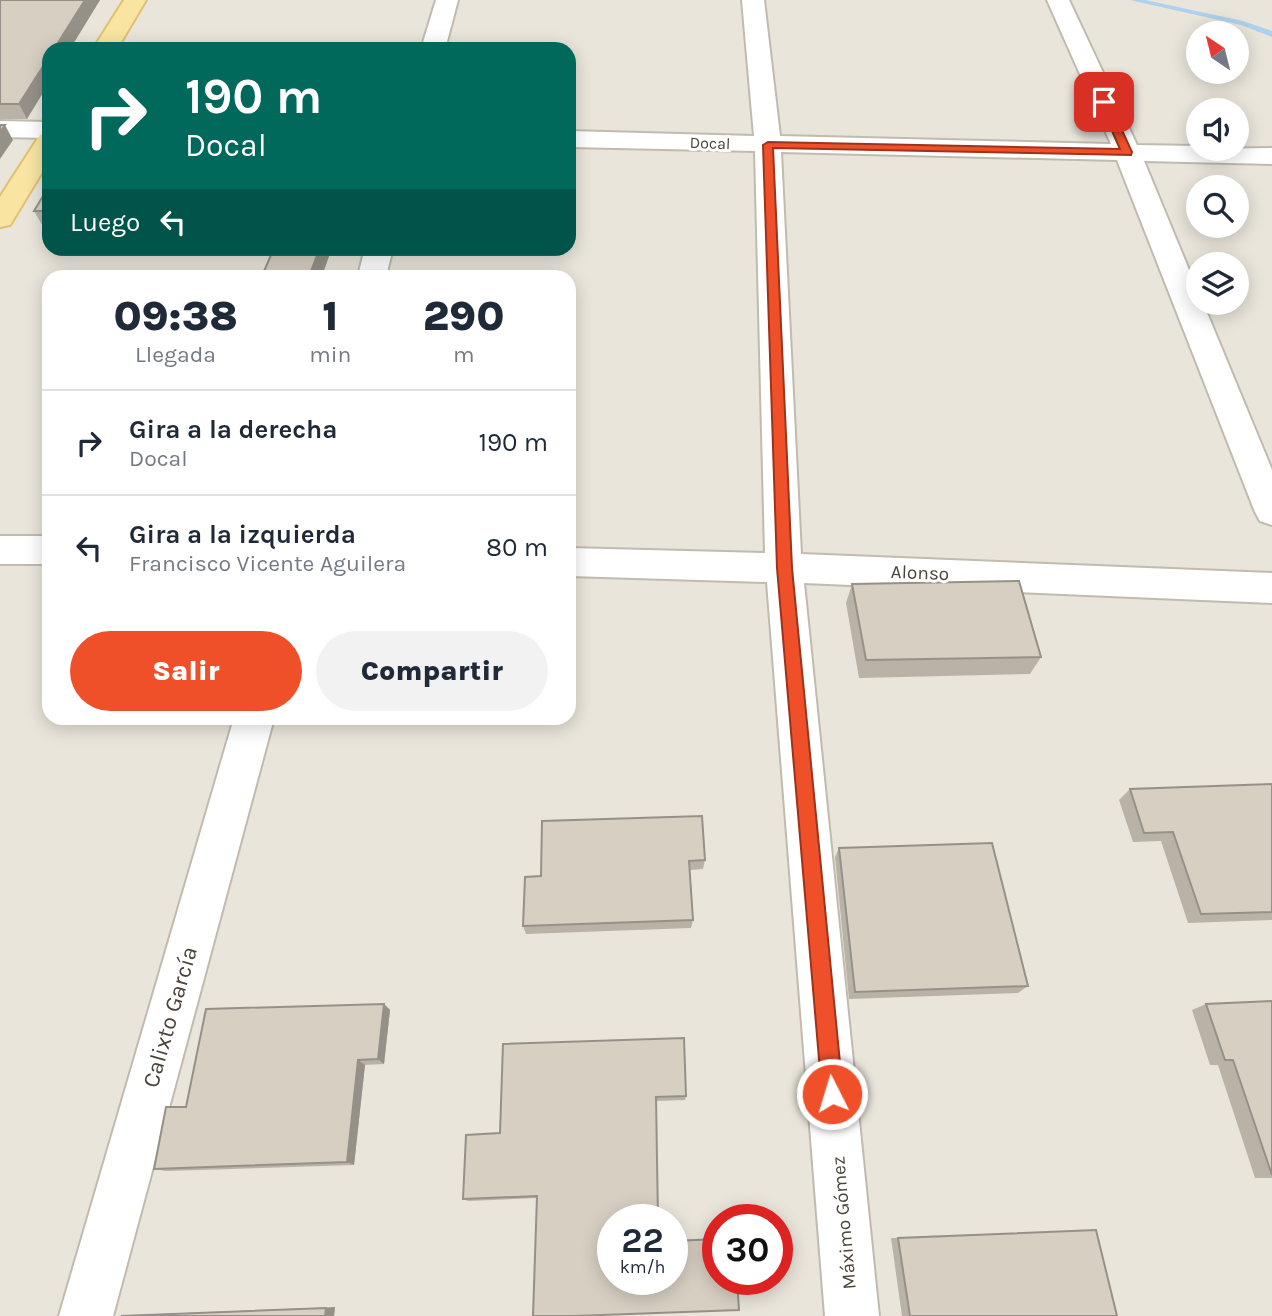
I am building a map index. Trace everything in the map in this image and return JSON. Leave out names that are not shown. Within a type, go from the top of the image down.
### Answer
[{"type":"main road","points":[[109,42],[135,0]]},
{"type":"main road","points":[[0,219],[42,151]]},
{"type":"street","points":[[435,42],[447,0]]},
{"type":"street","name":"Máximo Gómez","points":[[753,0],[768,145],[784,568],[852,1316]]},
{"type":"street","points":[[1058,0],[1127,152],[1272,512]]},
{"type":"street","points":[[0,129],[42,130]]},
{"type":"street","name":"Docal","points":[[576,139],[1272,156]]},
{"type":"street","points":[[0,550],[42,550]]},
{"type":"street","name":"Alonso","points":[[576,562],[1272,588]]},
{"type":"street","name":"Calixto García","points":[[86,1316],[252,725]]},
{"type":"shaded area","points":[[0,0],[1272,0],[1272,1316],[0,1316]]},
{"type":"building","points":[[0,0],[85,0],[58,42],[42,42],[42,68],[19,104],[0,104]]},
{"type":"building","points":[[42,198],[42,211],[34,211]]},
{"type":"building","points":[[271,256],[317,256],[311,270],[265,270]]},
{"type":"building","points":[[1019,581],[1041,657],[866,660],[852,584]]},
{"type":"building","points":[[1272,784],[1272,912],[1201,914],[1173,832],[1144,833],[1130,789]]},
{"type":"building","points":[[702,816],[705,860],[689,861],[693,920],[523,926],[525,877],[541,876],[542,821]]},
{"type":"building","points":[[992,843],[1028,986],[855,992],[839,848]]},
{"type":"building","points":[[1272,1001],[1272,1175],[1233,1060],[1225,1060],[1206,1004]]},
{"type":"building","points":[[384,1004],[378,1059],[358,1060],[347,1162],[154,1169],[166,1107],[186,1107],[206,1009]]},
{"type":"building","points":[[684,1038],[686,1096],[656,1097],[658,1204],[597,1204],[597,1295],[688,1295],[688,1240],[702,1240],[702,1295],[738,1295],[739,1310],[533,1316],[537,1196],[463,1199],[466,1135],[500,1133],[503,1044]]},
{"type":"building","points":[[1096,1230],[1117,1316],[910,1316],[898,1238]]},
{"type":"building","points":[[326,1308],[325,1316],[121,1316]]},
{"type":"waterway","points":[[1134,0],[1243,23],[1272,34]]},
{"type":"route","points":[[832,1094],[784,568],[768,145],[1127,152],[1104,102]]}]
